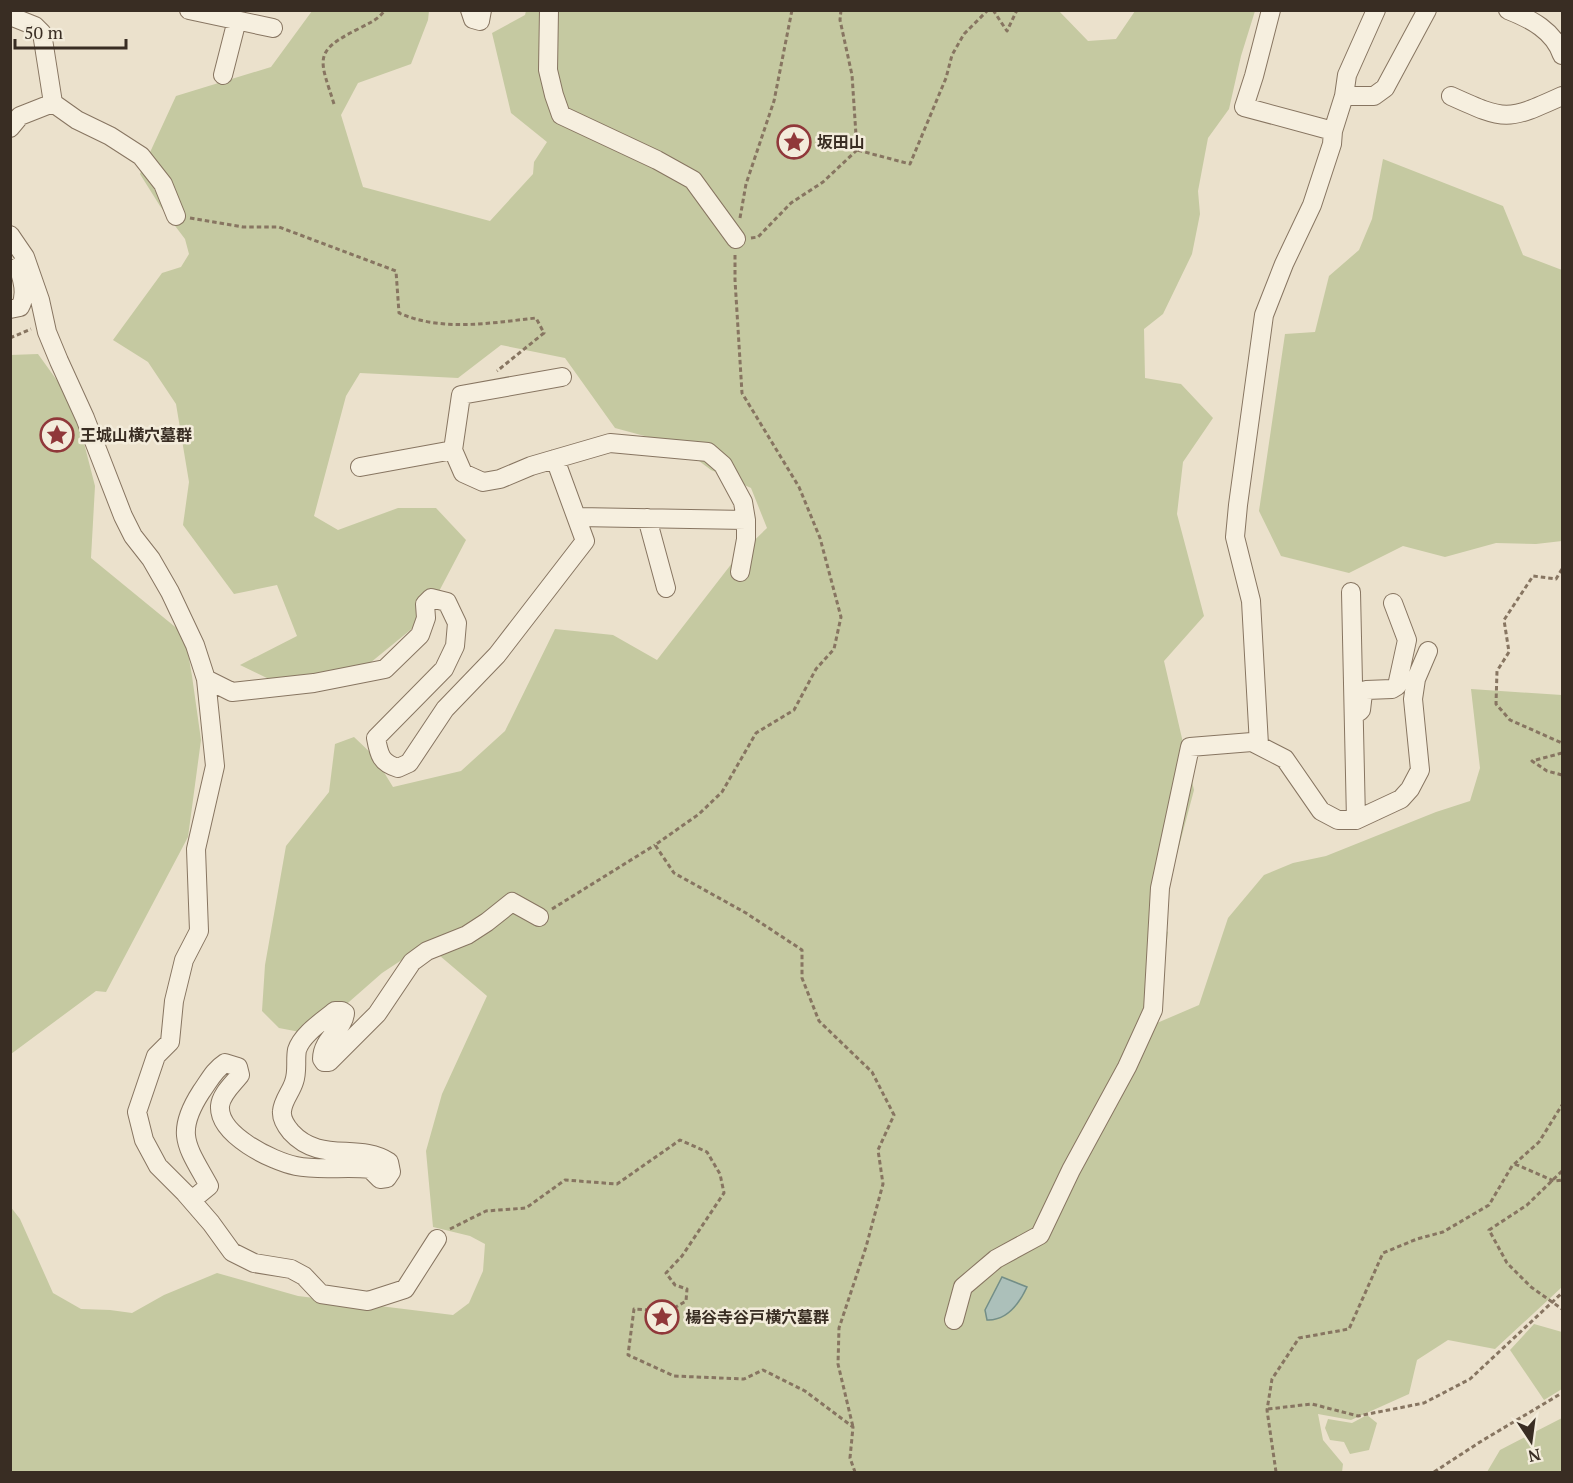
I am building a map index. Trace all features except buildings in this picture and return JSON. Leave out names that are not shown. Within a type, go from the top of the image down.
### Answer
[{"type":"street","points":[[189,10],[273,28]]},
{"type":"street","points":[[470,10],[473,19],[480,21],[482,10]]},
{"type":"street","points":[[549,10],[548,70],[561,115],[657,160],[693,180],[736,239]]},
{"type":"street","points":[[1271,10],[1244,107],[1333,131]]},
{"type":"street","points":[[1259,745],[1251,601],[1237,553],[1235,537],[1264,315],[1284,264],[1312,205],[1332,144],[1347,75],[1376,10]]},
{"type":"street","points":[[1344,96],[1374,96],[1385,88],[1427,10]]},
{"type":"street","points":[[1512,11],[1533,20],[1552,38],[1563,56]]},
{"type":"street","points":[[10,16],[35,26],[42,33],[52,103],[77,120],[110,136],[141,156],[163,184],[176,216]]},
{"type":"street","points":[[223,75],[237,20]]},
{"type":"street","points":[[1451,96],[1491,113],[1511,116],[1563,96]]},
{"type":"street","points":[[10,128],[20,116],[52,103]]},
{"type":"street","points":[[10,235],[21,249],[28,265],[59,362],[85,418],[123,516],[133,536],[151,559],[171,592],[195,645],[206,679],[215,766],[196,849],[200,931],[184,960],[174,1001],[170,1042],[156,1056],[137,1112],[144,1140],[158,1166],[192,1200],[232,1252],[254,1263],[291,1269],[304,1276],[321,1294],[368,1301],[405,1289],[436,1239]]},
{"type":"street","points":[[10,252],[23,301],[20,307],[10,309]]},
{"type":"street","points":[[562,377],[460,395],[453,450],[463,473],[483,482],[500,479],[531,466],[610,443],[708,452],[723,465],[743,502],[746,539],[740,572]]},
{"type":"street","points":[[360,467],[453,450]]},
{"type":"street","points":[[206,679],[232,692],[314,682],[385,669],[420,635],[426,618],[425,604],[430,598],[447,602],[457,623],[455,646],[444,669],[376,738],[378,754],[386,764],[398,768],[409,763],[445,708],[496,655],[585,541],[555,459]]},
{"type":"street","points":[[578,518],[746,520]]},
{"type":"street","points":[[647,518],[666,588]]},
{"type":"street","points":[[1351,592],[1356,820]]},
{"type":"street","points":[[1354,713],[1361,710],[1363,693],[1366,690],[1392,689],[1396,686],[1407,640],[1393,603]]},
{"type":"street","points":[[954,1320],[963,1287],[996,1259],[1041,1235],[1071,1170],[1127,1067],[1153,1010],[1160,888],[1190,747],[1252,742],[1259,745],[1285,759],[1321,811],[1338,820],[1356,820],[1401,799],[1410,789],[1420,770],[1413,699],[1416,679],[1428,651]]},
{"type":"street","points":[[192,1200],[209,1186],[188,1147],[184,1130],[190,1108],[217,1068],[225,1063],[238,1067],[240,1075],[222,1097],[220,1107],[222,1118],[239,1138],[267,1156],[296,1166],[370,1169],[380,1179],[387,1178],[391,1172],[389,1162],[378,1155],[321,1150],[298,1140],[286,1126],[281,1113],[295,1081],[297,1052],[301,1041],[335,1011],[345,1013],[345,1018],[328,1038],[322,1055],[324,1062],[329,1062],[377,1014],[411,962],[427,951],[467,935],[512,902],[539,917]]},
{"type":"path","points":[[334,104],[322,56],[331,45],[379,19],[385,10]]},
{"type":"path","points":[[539,917],[699,814],[722,792],[756,734],[794,710],[816,669],[834,649],[841,617],[820,538],[799,488],[742,393],[735,280],[736,239],[746,184],[774,101],[792,10]]},
{"type":"path","points":[[841,10],[840,20],[852,75],[857,150]]},
{"type":"path","points":[[857,150],[910,164],[946,78],[952,55],[964,34],[988,10]]},
{"type":"path","points":[[993,10],[1007,31],[1017,10]]},
{"type":"path","points":[[736,239],[758,237],[791,203],[823,182],[857,150]]},
{"type":"path","points":[[176,216],[243,227],[279,228],[396,272],[399,313],[418,322],[468,326],[536,318],[544,333],[491,376]]},
{"type":"path","points":[[10,338],[29,329],[48,332]]},
{"type":"path","points":[[1563,569],[1556,579],[1533,576],[1504,620],[1509,652],[1497,671],[1496,704],[1510,720],[1563,743]]},
{"type":"path","points":[[1563,753],[1532,761],[1547,771],[1563,775]]},
{"type":"path","points":[[655,844],[674,873],[746,913],[802,950],[802,978],[819,1022],[872,1072],[894,1115],[878,1150],[883,1184],[866,1247],[839,1328],[838,1364],[853,1427],[850,1458],[855,1473]]},
{"type":"path","points":[[1276,1473],[1267,1410],[1272,1379],[1299,1338],[1349,1329],[1383,1253],[1417,1239],[1443,1232],[1489,1205],[1515,1164],[1539,1143],[1563,1105]]},
{"type":"path","points":[[436,1239],[453,1227],[486,1211],[526,1208],[565,1180],[617,1184],[680,1140],[707,1152],[720,1174],[724,1193],[682,1256],[666,1273],[675,1285],[687,1289],[686,1301],[669,1311],[634,1309],[628,1355],[674,1376],[744,1378],[763,1370],[806,1391],[853,1427]]},
{"type":"path","points":[[1515,1164],[1554,1181],[1563,1180]]},
{"type":"path","points":[[1563,1171],[1521,1209],[1488,1230],[1507,1263],[1531,1287],[1563,1309]]},
{"type":"path","points":[[1267,1410],[1312,1404],[1358,1416],[1424,1403],[1470,1379],[1563,1293]]},
{"type":"path","points":[[1434,1473],[1480,1442],[1563,1393]]},
{"type":"green space","points":[[312,11],[429,11],[428,20],[411,64],[358,83],[341,115],[363,187],[490,221],[533,174],[534,162],[547,142],[511,113],[492,33],[525,15],[526,11],[1059,11],[1088,41],[1116,39],[1135,11],[1255,11],[1241,56],[1229,109],[1208,138],[1198,191],[1200,214],[1192,254],[1163,314],[1144,329],[1145,378],[1181,384],[1213,418],[1183,462],[1177,514],[1204,616],[1164,661],[1194,790],[1156,923],[1168,932],[1157,1023],[1199,1005],[1228,918],[1264,875],[1293,863],[1326,856],[1436,812],[1470,801],[1480,768],[1471,689],[1562,695],[1562,1287],[1495,1349],[1448,1340],[1417,1360],[1409,1394],[1351,1420],[1318,1414],[1323,1440],[1343,1464],[1342,1472],[11,1472],[10,1206],[20,1219],[53,1293],[81,1309],[132,1313],[164,1295],[217,1273],[298,1296],[453,1315],[469,1303],[483,1271],[485,1244],[470,1236],[433,1227],[426,1151],[442,1094],[487,996],[426,944],[382,973],[333,1016],[305,1033],[279,1028],[262,1011],[265,965],[286,846],[329,792],[335,744],[354,737],[374,756],[393,787],[461,771],[505,731],[555,629],[613,635],[657,660],[736,558],[767,528],[751,488],[711,470],[678,445],[615,428],[565,358],[501,345],[458,378],[360,373],[346,396],[314,516],[338,530],[398,508],[436,508],[466,540],[425,618],[370,663],[329,679],[269,679],[240,665],[297,636],[277,585],[234,594],[183,525],[189,482],[176,404],[148,362],[113,340],[162,273],[181,267],[189,254],[185,239],[140,174],[176,96],[271,67]]},
{"type":"green space","points":[[1383,159],[1503,206],[1523,255],[1562,270],[1562,541],[1536,544],[1496,543],[1445,557],[1403,546],[1349,573],[1281,556],[1259,511],[1285,334],[1315,332],[1329,276],[1359,250],[1372,219]]},
{"type":"green space","points":[[38,354],[74,404],[95,486],[91,558],[185,635],[201,740],[188,837],[106,992],[96,991],[11,1054],[10,355]]},
{"type":"green space","points":[[1534,1324],[1562,1332],[1562,1389],[1544,1400],[1510,1350]]},
{"type":"green space","points":[[1367,1415],[1377,1423],[1369,1450],[1350,1454],[1344,1442],[1330,1440],[1325,1428],[1328,1419],[1352,1423]]},
{"type":"green space","points":[[1562,1418],[1562,1472],[1487,1472],[1500,1450]]},
{"type":"water","points":[[1002,1277],[1027,1287],[1012,1310],[1001,1317],[987,1320],[985,1310]]},
{"type":"place","name":"坂田山","points":[[794,142]]},
{"type":"place","name":"王城山横穴墓群","points":[[57,435]]},
{"type":"place","name":"楊谷寺谷戸横穴墓群","points":[[662,1317]]}]
